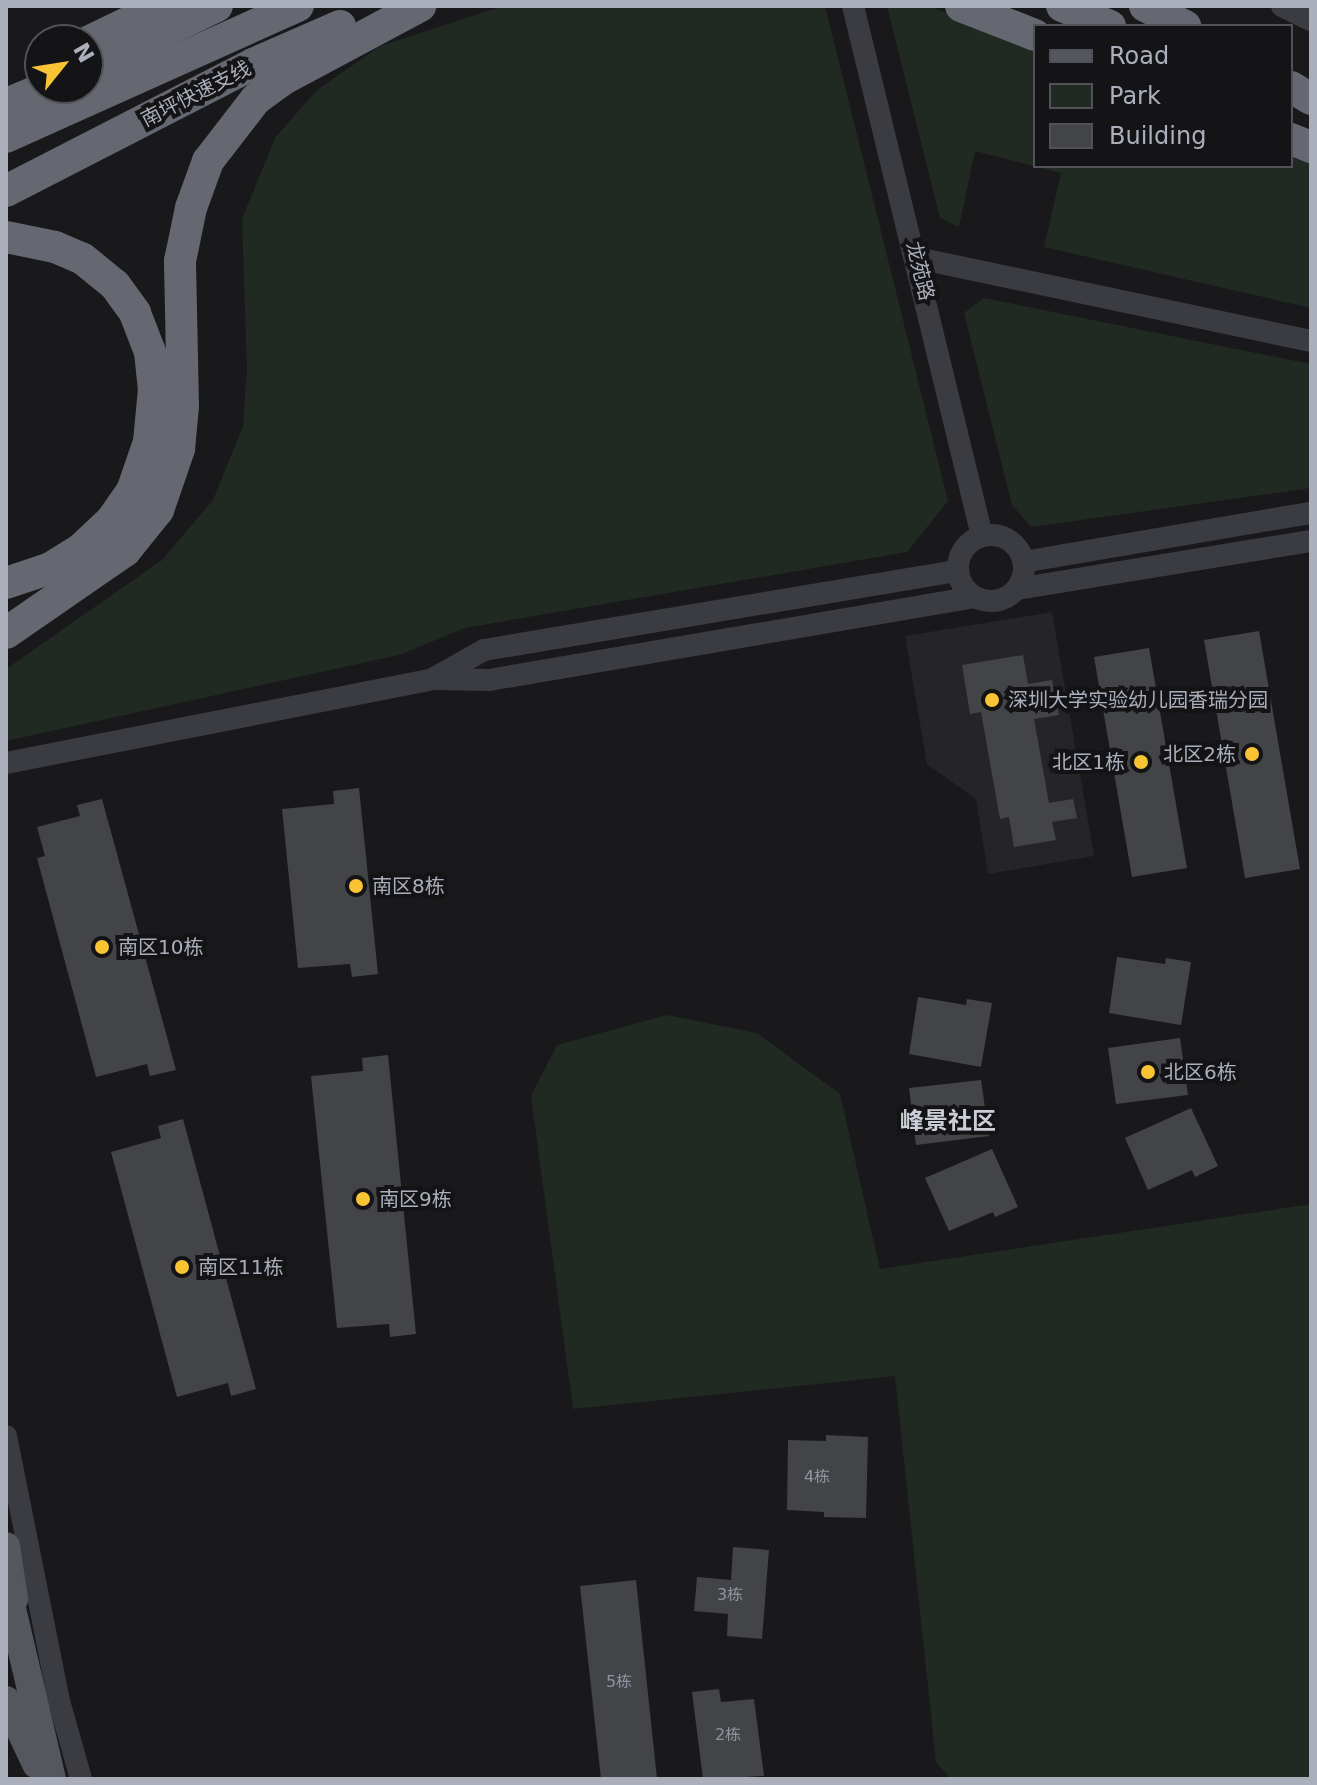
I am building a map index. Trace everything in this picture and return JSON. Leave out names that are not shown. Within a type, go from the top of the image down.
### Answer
[{"type":"highway","points":[[104,34],[162,6]]},
{"type":"highway","points":[[104,60],[217,6]]},
{"type":"highway","name":"南坪快速支线","points":[[6,137],[298,6]]},
{"type":"highway","name":"南坪快速支线","points":[[6,191],[253,64],[390,6]]},
{"type":"highway","points":[[6,633],[125,551],[158,510],[179,449],[183,406],[180,261],[191,208],[208,161],[256,99],[273,86],[336,48],[420,6]]},
{"type":"highway","points":[[1062,6],[1105,24]]},
{"type":"highway","points":[[1145,6],[1181,24]]},
{"type":"highway","points":[[963,7],[1033,34]]},
{"type":"highway","points":[[1293,88],[1311,101]]},
{"type":"highway","points":[[6,237],[55,247],[83,259],[115,285],[135,313],[145,339],[154,389],[149,442],[132,491],[112,520],[81,549],[51,568],[6,583]]},
{"type":"main road","points":[[6,1546],[21,1647]]},
{"type":"main road","points":[[6,1583],[52,1779]]},
{"type":"main road","points":[[6,1700],[43,1779]]},
{"type":"street","name":"龙苑路","points":[[853,6],[917,258],[982,536]]},
{"type":"street","points":[[1282,6],[1311,20]]},
{"type":"street","points":[[917,258],[1311,341]]},
{"type":"street","points":[[1023,562],[1311,513]]},
{"type":"street","points":[[974,597],[960,581],[958,571],[964,549],[982,536],[993,535],[1012,544],[1023,562],[1023,576],[1017,589]]},
{"type":"street","points":[[6,763],[433,679],[489,680],[974,597],[997,601],[1017,589],[1311,541]]},
{"type":"street","points":[[433,679],[484,650],[958,571]]},
{"type":"street","points":[[6,1436],[59,1701],[81,1779]]},
{"type":"shaded area","name":"深圳大学实验幼儿园香瑞分园","points":[[1052,612],[1094,856],[988,874],[976,799],[927,764],[905,636]]},
{"type":"green space","points":[[503,6],[825,6],[948,501],[907,552],[465,628],[399,655],[6,741],[6,669],[162,560],[213,500],[243,426],[247,369],[242,219],[275,138],[317,90],[380,46]]},
{"type":"green space","points":[[887,6],[929,6],[1033,47],[1033,166],[975,151],[959,227],[940,218]]},
{"type":"green space","points":[[1293,154],[1311,161],[1311,308],[1044,247],[1061,173],[1041,168],[1293,168]]},
{"type":"green space","points":[[984,298],[1311,364],[1311,488],[1031,527],[1012,505],[964,313]]},
{"type":"green space","points":[[667,1015],[757,1033],[840,1094],[880,1269],[1311,1204],[1311,1779],[951,1779],[936,1762],[895,1376],[573,1409],[531,1096],[557,1045]]},
{"type":"building","name":"北区2栋","points":[[1259,631],[1300,869],[1245,878],[1204,640]]},
{"type":"building","name":"北区1栋","points":[[1149,648],[1187,868],[1132,877],[1094,657]]},
{"type":"building","points":[[1023,655],[1028,684],[1052,680],[1059,715],[1034,719],[1049,803],[1073,799],[1077,818],[1052,822],[1056,840],[1014,847],[1009,817],[1000,819],[981,712],[970,714],[962,665]]},
{"type":"building","name":"南区8栋","points":[[359,788],[378,974],[352,977],[350,964],[298,968],[282,809],[334,804],[333,791]]},
{"type":"building","name":"南区10栋","points":[[102,799],[176,1070],[150,1076],[147,1064],[96,1077],[37,858],[45,856],[37,827],[80,816],[77,805]]},
{"type":"building","points":[[1117,957],[1165,964],[1166,958],[1191,962],[1181,1025],[1109,1013]]},
{"type":"building","points":[[918,997],[966,1005],[967,999],[992,1003],[981,1067],[909,1054]]},
{"type":"building","points":[[1180,1038],[1188,1095],[1116,1104],[1108,1048]]},
{"type":"building","name":"南区9栋","points":[[388,1055],[416,1334],[390,1337],[389,1324],[337,1328],[311,1076],[363,1071],[362,1058]]},
{"type":"building","points":[[981,1080],[989,1136],[916,1145],[909,1088]]},
{"type":"building","points":[[1191,1108],[1218,1166],[1195,1177],[1192,1170],[1148,1190],[1125,1138]]},
{"type":"building","name":"南区11栋","points":[[183,1119],[256,1389],[231,1396],[228,1383],[177,1397],[111,1152],[161,1138],[158,1126]]},
{"type":"building","points":[[992,1149],[1018,1207],[995,1217],[993,1212],[949,1231],[925,1178]]},
{"type":"building","points":[[826,1435],[868,1437],[866,1518],[824,1517],[824,1512],[787,1510],[788,1440],[826,1441]]},
{"type":"building","points":[[733,1547],[769,1550],[762,1639],[727,1636],[728,1614],[694,1611],[697,1577],[731,1580]]},
{"type":"building","points":[[636,1580],[657,1779],[601,1779],[580,1586]]},
{"type":"building","points":[[719,1689],[721,1702],[754,1699],[764,1776],[703,1779],[692,1692]]},
{"type":"place","name":"深圳大学实验幼儿园香瑞分园","points":[[992,700]]},
{"type":"place","name":"北区2栋","points":[[1252,754]]},
{"type":"place","name":"北区1栋","points":[[1141,762]]},
{"type":"place","name":"南区8栋","points":[[356,886]]},
{"type":"place","name":"南区10栋","points":[[102,947]]},
{"type":"place","name":"北区6栋","points":[[1148,1072]]},
{"type":"place","name":"南区9栋","points":[[363,1199]]},
{"type":"place","name":"南区11栋","points":[[182,1267]]},
{"type":"district","name":"峰景社区","points":[[948,1122]]}]
